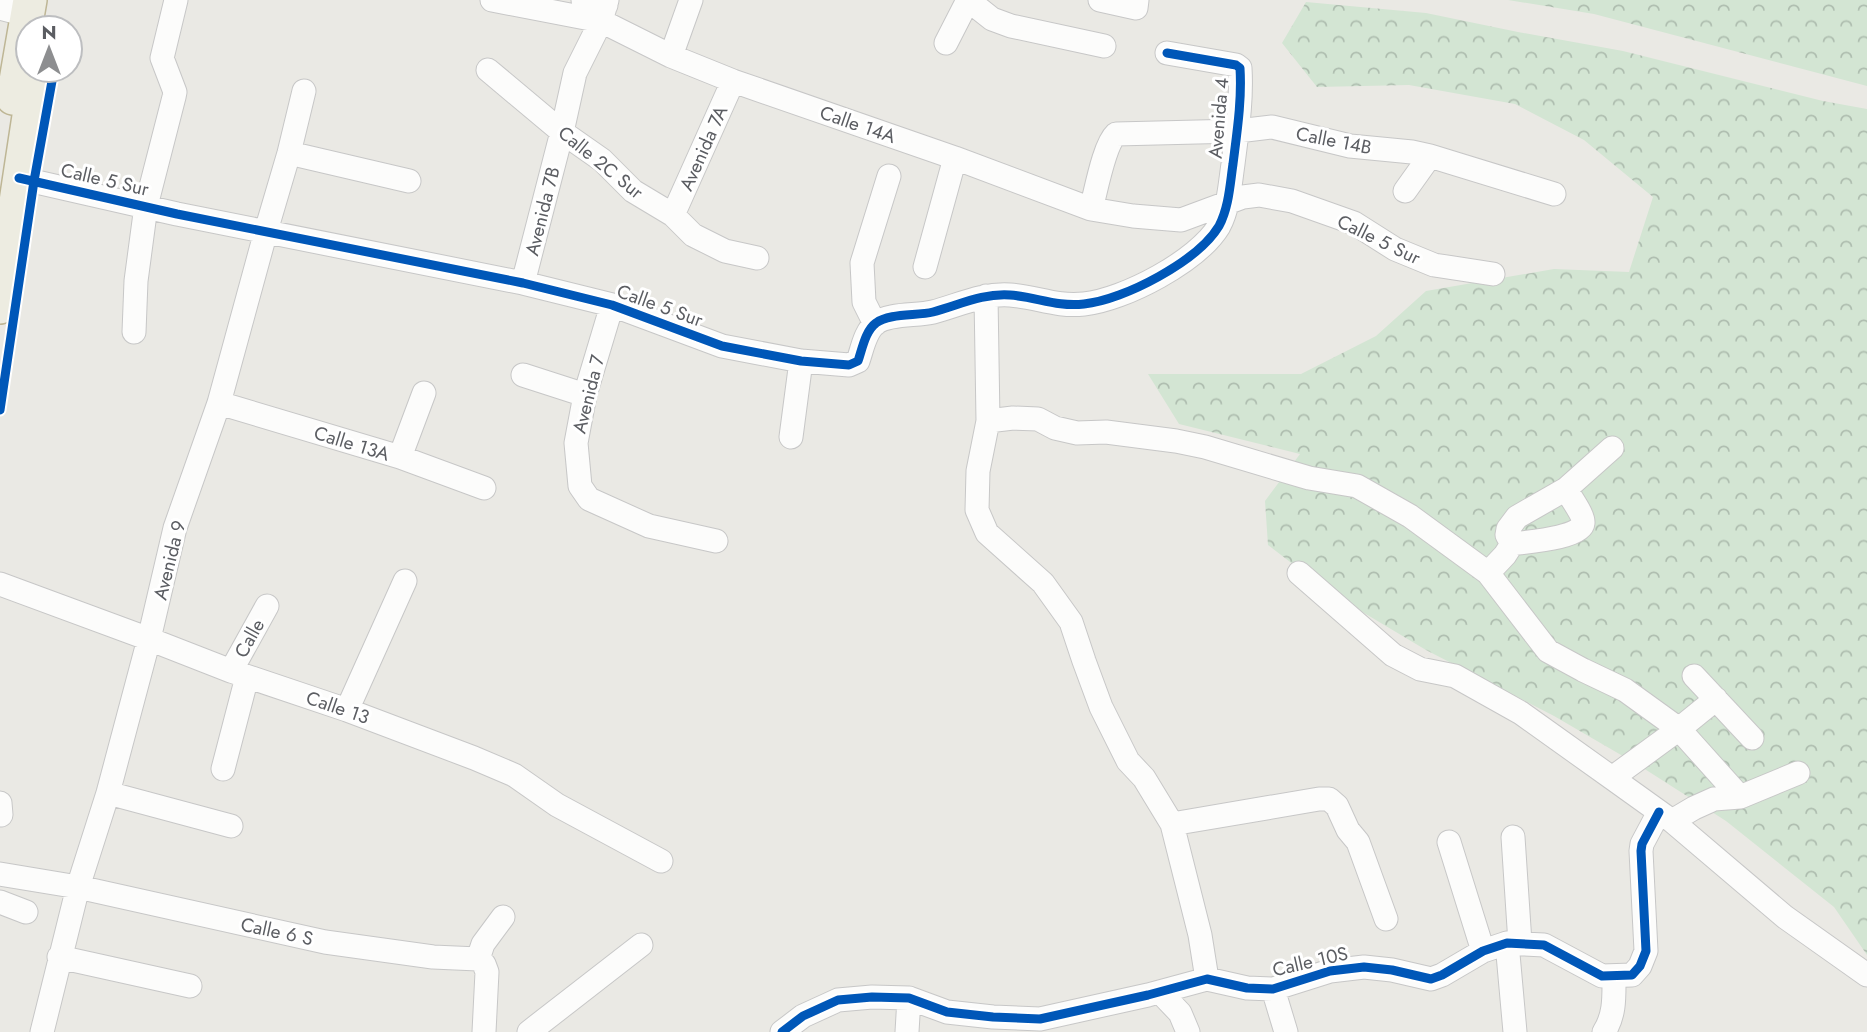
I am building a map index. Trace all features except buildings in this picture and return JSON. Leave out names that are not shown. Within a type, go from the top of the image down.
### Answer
[{"type":"highway","points":[[0,307],[10,174],[30,10]]},
{"type":"highway","points":[[10,174],[32,84]]},
{"type":"street","points":[[134,332],[136,281],[145,206],[175,92],[162,58],[176,0]]},
{"type":"street","name":"Calle 14A","points":[[492,0],[605,9]]},
{"type":"street","name":"Calle 14A","points":[[583,0],[605,9],[671,56],[733,81],[955,158],[1091,209],[1181,220],[1227,203]]},
{"type":"street","points":[[671,56],[691,0]]},
{"type":"street","points":[[946,43],[968,0],[992,19],[1011,26],[1104,46]]},
{"type":"street","points":[[1100,0],[1136,4]]},
{"type":"street","name":"Avenida 7B","points":[[523,283],[575,73],[605,9]]},
{"type":"street","name":"Avenida 4","points":[[1167,53],[1236,65],[1240,68],[1237,131],[1227,203]]},
{"type":"street","name":"Calle 2C Sur","points":[[488,70],[562,132],[602,160],[633,191],[673,215],[693,235],[725,251],[757,258]]},
{"type":"street","name":"Avenida 7A","points":[[673,215],[733,81]]},
{"type":"street","name":"Avenida 9","points":[[43,1032],[59,957],[108,793],[175,528],[219,402],[304,91]]},
{"type":"street","name":"Calle 14B","points":[[1091,209],[1112,138],[1116,134],[1237,131],[1272,127],[1350,146],[1430,156],[1554,194]]},
{"type":"street","points":[[289,153],[409,181]]},
{"type":"street","points":[[1405,191],[1430,156]]},
{"type":"street","points":[[925,267],[955,158]]},
{"type":"street","name":"Calle 5 Sur","points":[[10,174],[145,206],[523,283],[612,305],[722,346],[801,361],[855,364],[868,333],[875,324]]},
{"type":"street","points":[[889,176],[862,263],[864,302],[875,324],[887,318],[932,312],[986,296],[1008,295],[1059,305],[1086,304],[1126,293],[1170,270],[1206,243],[1220,225],[1227,203]]},
{"type":"street","name":"Calle 5 Sur","points":[[1227,203],[1259,195],[1292,201],[1354,223],[1395,249],[1434,265],[1493,274]]},
{"type":"street","points":[[986,296],[988,421],[978,471],[977,510],[988,533],[1043,583],[1071,622],[1101,707],[1128,761],[1144,778],[1172,824],[1200,935],[1207,979]]},
{"type":"street","name":"Avenida 7","points":[[612,305],[585,395],[576,443],[580,486],[589,499],[649,526],[716,541]]},
{"type":"street","points":[[791,436],[801,361]]},
{"type":"street","points":[[523,375],[585,395]]},
{"type":"street","points":[[400,457],[424,393]]},
{"type":"street","name":"Calle 13A","points":[[219,402],[400,457],[484,488]]},
{"type":"street","points":[[988,421],[1038,419],[1055,428],[1077,433],[1106,432],[1176,441],[1309,478],[1357,486],[1410,516],[1488,573],[1548,651],[1625,690],[1679,729],[1740,797]]},
{"type":"street","points":[[1512,544],[1507,535],[1508,529],[1517,517],[1566,489],[1612,449]]},
{"type":"street","points":[[1488,573],[1512,544],[1554,538],[1580,530],[1583,519],[1566,489]]},
{"type":"street","points":[[1299,573],[1393,655],[1420,669],[1455,676],[1521,713],[1666,817],[1785,917],[1867,975]]},
{"type":"street","points":[[347,709],[405,581]]},
{"type":"street","name":"Calle 13","points":[[0,584],[239,674],[347,709],[474,758],[514,775],[556,805],[661,861]]},
{"type":"street","name":"Calle","points":[[223,769],[239,674],[267,606]]},
{"type":"street","points":[[1694,676],[1752,738]]},
{"type":"street","points":[[1612,778],[1716,699]]},
{"type":"street","points":[[1604,1032],[1613,1010],[1614,977],[1632,975],[1640,966],[1646,951],[1642,844],[1666,817],[1714,799],[1740,797],[1798,773]]},
{"type":"street","points":[[108,793],[232,826]]},
{"type":"street","points":[[1172,824],[1329,799],[1337,806],[1348,830],[1358,842],[1386,919]]},
{"type":"street","points":[[1513,837],[1515,1032]]},
{"type":"street","points":[[1449,842],[1483,951]]},
{"type":"street","name":"Calle 6 S","points":[[0,874],[78,887],[325,942],[433,957],[478,959]]},
{"type":"street","points":[[0,902],[26,912]]},
{"type":"street","points":[[484,1032],[487,972],[478,959],[483,944],[503,917]]},
{"type":"street","name":"Calle 10S","points":[[782,1032],[803,1016],[838,1000],[872,997],[909,998],[947,1012],[1075,1022],[1160,992],[1207,979],[1247,988],[1273,989],[1330,971],[1364,967],[1431,979],[1443,975],[1483,951],[1514,943],[1545,945],[1602,976],[1614,977]]},
{"type":"street","points":[[529,1032],[641,946]]},
{"type":"street","points":[[59,957],[190,986]]},
{"type":"street","points":[[1273,989],[1286,1032]]},
{"type":"street","points":[[1160,992],[1180,1013],[1188,1032]]},
{"type":"street","points":[[906,1032],[909,998]]},
{"type":"green space","points":[[1508,0],[1867,0],[1867,86],[1594,14]]},
{"type":"green space","points":[[1306,2],[1426,13],[1623,51],[1823,101],[1867,109],[1867,955],[1834,907],[1726,821],[1640,766],[1554,716],[1426,650],[1329,592],[1268,545],[1265,501],[1300,454],[1179,424],[1148,374],[1301,374],[1376,336],[1426,291],[1554,269],[1629,272],[1653,197],[1584,140],[1515,104],[1409,85],[1317,87],[1282,43]]},
{"type":"cycle path","points":[[19,178],[177,214],[523,283],[612,305],[722,346],[801,361],[849,365],[858,361],[869,331],[882,320],[933,312],[1000,295],[1064,304],[1100,301],[1159,277],[1209,239],[1219,226],[1229,195],[1239,116],[1240,68],[1236,65],[1167,53]]},
{"type":"cycle path","points":[[0,410],[34,181],[51,84]]},
{"type":"cycle path","points":[[782,1032],[803,1016],[838,1000],[872,997],[909,998],[947,1012],[1040,1019],[1207,979],[1247,988],[1273,989],[1330,971],[1364,967],[1431,979],[1483,951],[1507,943],[1544,945],[1602,976],[1632,975],[1640,966],[1646,951],[1642,844],[1659,812]]}]
